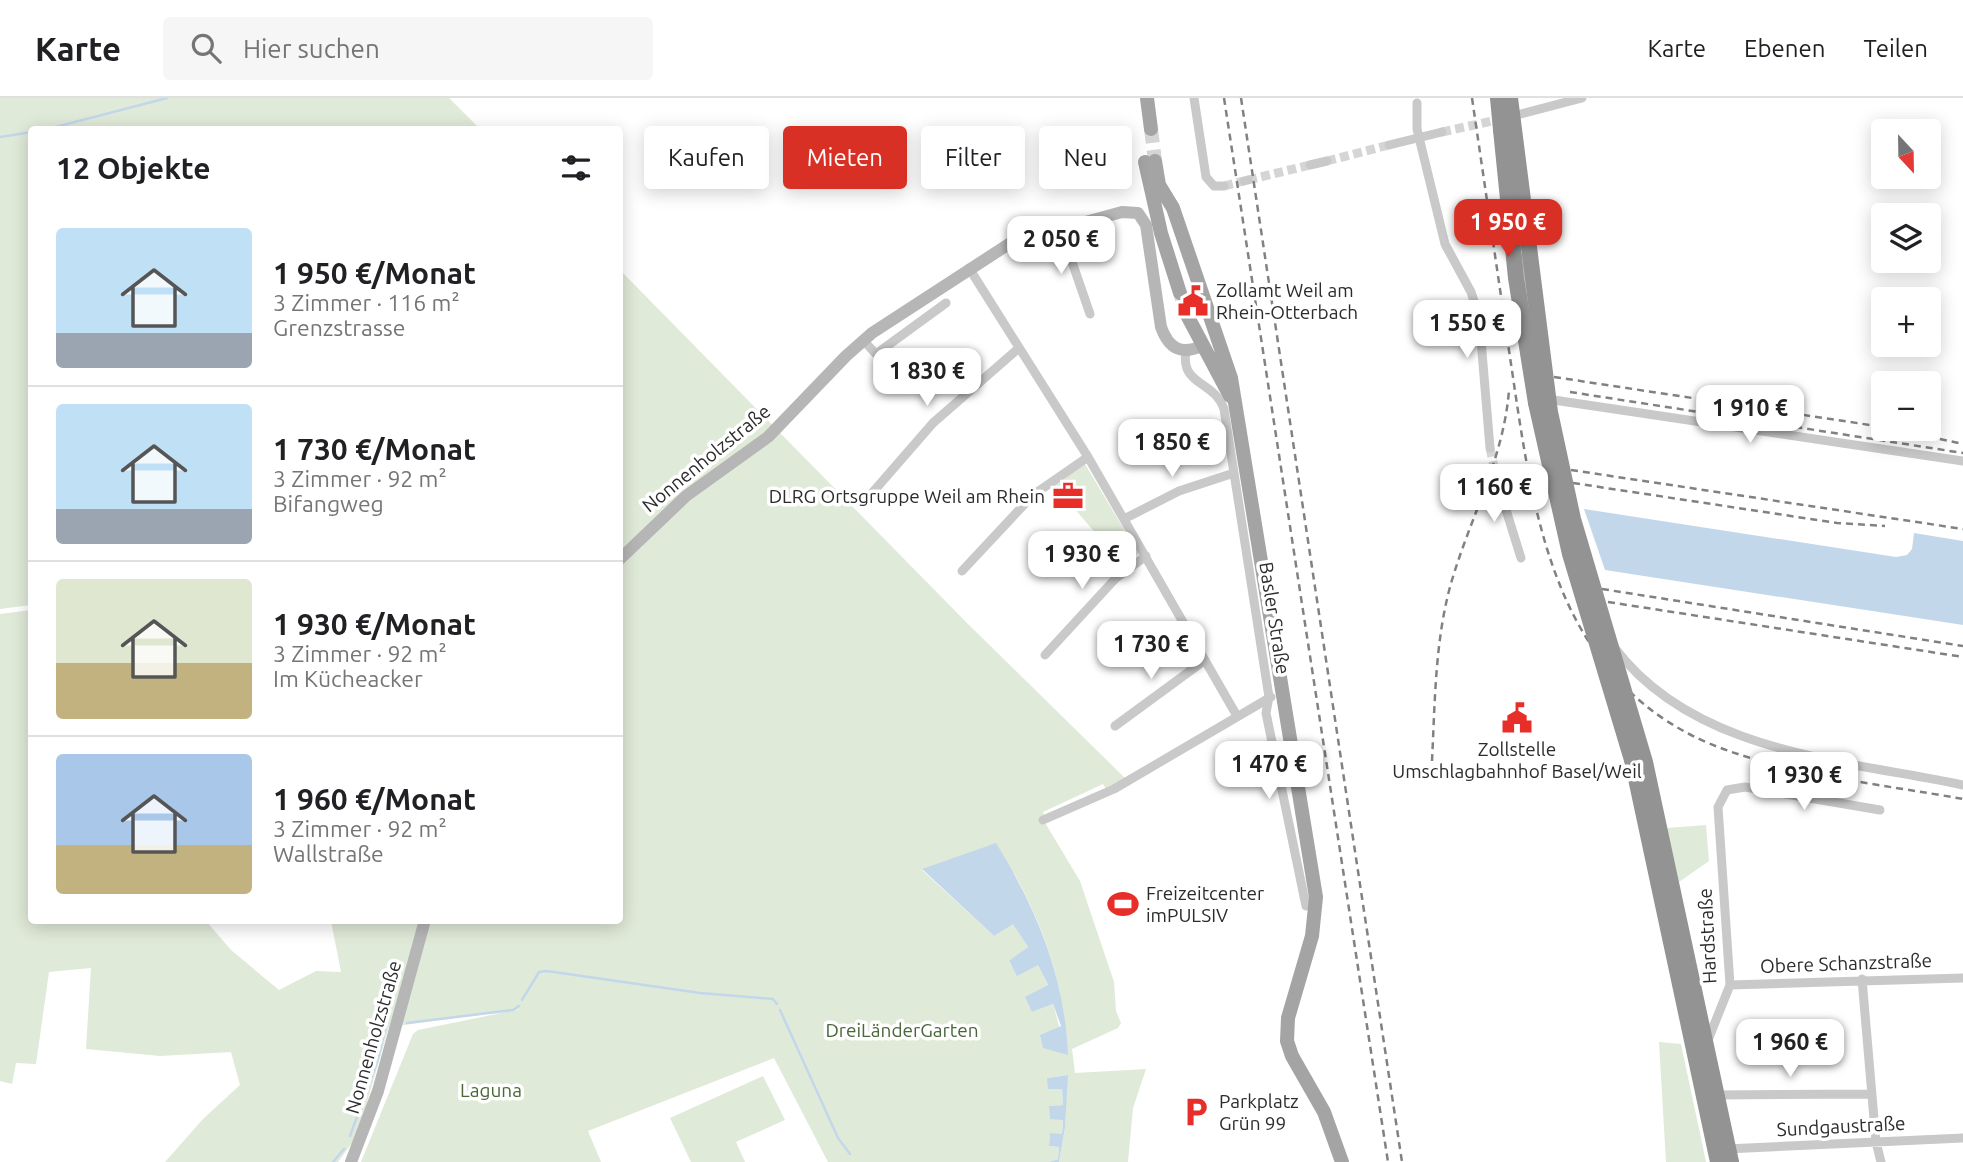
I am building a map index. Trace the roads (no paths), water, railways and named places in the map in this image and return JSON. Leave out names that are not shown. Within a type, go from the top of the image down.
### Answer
[{"type":"highway","points":[[1498,98],[1516,278],[1542,441],[1570,554],[1639,761]]},
{"type":"highway","points":[[1510,98],[1550,412],[1573,519],[1639,761],[1723,1158]]},
{"type":"main road","points":[[1146,130],[1147,104]]},
{"type":"main road","points":[[1150,161],[1156,205],[1180,293]]},
{"type":"main road","points":[[1155,186],[1172,206],[1231,378],[1276,696],[1316,897],[1312,936],[1288,1018],[1287,1041],[1292,1056],[1328,1122],[1342,1162]]},
{"type":"main road","points":[[1188,317],[1235,406]]},
{"type":"main road","points":[[1202,346],[1218,339]]},
{"type":"street","points":[[1194,98],[1206,177],[1210,184],[1224,186]]},
{"type":"street","points":[[1497,120],[1582,98]]},
{"type":"street","points":[[1417,103],[1416,119],[1445,244],[1471,292],[1479,316],[1490,448]]},
{"type":"street","points":[[1508,117],[1511,160],[1542,399],[1571,536],[1593,609],[1606,635],[1635,669],[1671,701],[1734,735],[1781,748],[1963,785]]},
{"type":"street","points":[[1390,145],[1442,132]]},
{"type":"street","points":[[1310,165],[1327,161]]},
{"type":"street","name":"Nonnenholzstraße","points":[[623,556],[686,496],[768,438],[863,340],[1012,242],[1122,212],[1141,215],[1153,261],[1161,327],[1170,344],[1186,351]]},
{"type":"street","points":[[1060,227],[1090,314]]},
{"type":"street","points":[[969,268],[1088,457],[1237,716]]},
{"type":"street","points":[[863,340],[876,354],[946,303]]},
{"type":"street","points":[[1186,351],[1202,346]]},
{"type":"street","points":[[866,500],[933,423],[1019,348]]},
{"type":"street","name":"Basler Straße","points":[[1186,351],[1187,373],[1221,400],[1276,696],[1266,713],[1306,906]]},
{"type":"street","points":[[1542,399],[1963,461]]},
{"type":"street","points":[[962,571],[1033,495],[1088,457]]},
{"type":"street","points":[[1124,519],[1180,491],[1234,473]]},
{"type":"street","points":[[1497,481],[1521,558]]},
{"type":"street","points":[[1045,655],[1115,579],[1146,556]]},
{"type":"street","points":[[1115,726],[1205,660]]},
{"type":"street","points":[[1043,820],[1114,789],[1276,696]]},
{"type":"street","name":"Hardstraße","points":[[1723,1162],[1706,1079],[1709,1032],[1730,985],[1717,826],[1718,807],[1727,790],[1745,787],[1880,810]]},
{"type":"street","name":"Nonnenholzstraße","points":[[351,1162],[378,1091],[424,924]]},
{"type":"street","name":"Obere Schanzstraße","points":[[1730,985],[1963,978]]},
{"type":"street","points":[[1863,979],[1871,1094],[1881,1162]]},
{"type":"street","points":[[1709,1095],[1871,1094]]},
{"type":"street","name":"Sundgaustraße","points":[[1723,1158],[1876,1142],[1963,1138]]},
{"type":"water","points":[[1584,509],[1896,557],[1907,555],[1912,549],[1914,533],[1963,541],[1963,625],[1605,570]]},
{"type":"water","points":[[996,843],[1036,919],[1055,971],[1066,1026],[1068,1055],[1043,1048],[1040,1035],[1061,1026],[1053,1004],[1032,1012],[1025,997],[1048,985],[1038,965],[1017,976],[1009,961],[1028,947],[1013,924],[994,936],[922,869]]},
{"type":"water","points":[[1068,1075],[1065,1128],[1059,1162],[1049,1162],[1058,1159],[1059,1147],[1049,1146],[1050,1133],[1062,1134],[1063,1120],[1050,1119],[1049,1106],[1063,1105],[1062,1089],[1048,1089],[1047,1078]]},
{"type":"waterway","points":[[59,126],[167,98]]},
{"type":"waterway","points":[[0,137],[28,133]]},
{"type":"waterway","points":[[522,1000],[539,972],[547,971],[700,993],[773,999],[777,1004]]},
{"type":"waterway","points":[[407,1023],[513,1010],[519,1006]]},
{"type":"waterway","points":[[780,1010],[838,1138],[850,1154]]},
{"type":"waterway","points":[[350,1136],[377,1062],[386,1026]]},
{"type":"waterway","points":[[333,1162],[344,1149]]},
{"type":"tunnel","points":[[1442,132],[1497,120]]},
{"type":"tunnel","points":[[1151,129],[1155,161]]},
{"type":"tunnel","points":[[1327,161],[1389,145]]},
{"type":"tunnel","points":[[1248,180],[1310,165]]},
{"type":"tunnel","points":[[1224,186],[1244,181]]},
{"type":"tunnel","points":[[1180,293],[1188,317]]},
{"type":"tunnel","points":[[1490,448],[1497,481]]},
{"type":"railway","points":[[1224,98],[1388,1162]]},
{"type":"railway","points":[[1241,98],[1402,1162]]},
{"type":"railway","points":[[1472,98],[1516,401],[1537,514],[1554,568],[1576,619],[1605,665],[1645,705],[1695,737],[1724,749],[1757,760],[1826,776],[1963,799]]},
{"type":"railway","points":[[1554,377],[1871,425]]},
{"type":"railway","points":[[1432,761],[1437,670],[1446,602],[1494,463],[1509,390]]},
{"type":"railway","points":[[1570,392],[1963,453]]},
{"type":"railway","points":[[1941,439],[1963,444]]},
{"type":"railway","points":[[1571,470],[1963,529]]},
{"type":"railway","points":[[1573,483],[1837,523],[1885,526]]},
{"type":"railway","points":[[1602,589],[1963,646]]},
{"type":"railway","points":[[1608,602],[1963,657]]},
{"type":"place","name":"Zollamt Weil am Rhein-Otterbach","points":[[1193,301]]},
{"type":"place","name":"DLRG Ortsgruppe Weil am Rhein","points":[[1068,496]]},
{"type":"place","name":"Zollstelle Umschlagbahnhof Basel/Weil","points":[[1517,718]]},
{"type":"place","name":"Freizeitcenter imPULSIV","points":[[1123,904]]},
{"type":"place","name":"Parkplatz Grün 99","points":[[1196,1112]]},
{"type":"park label","name":"DreiLänderGarten","points":[[902,1030]]},
{"type":"park label","name":"Laguna","points":[[491,1090]]}]
